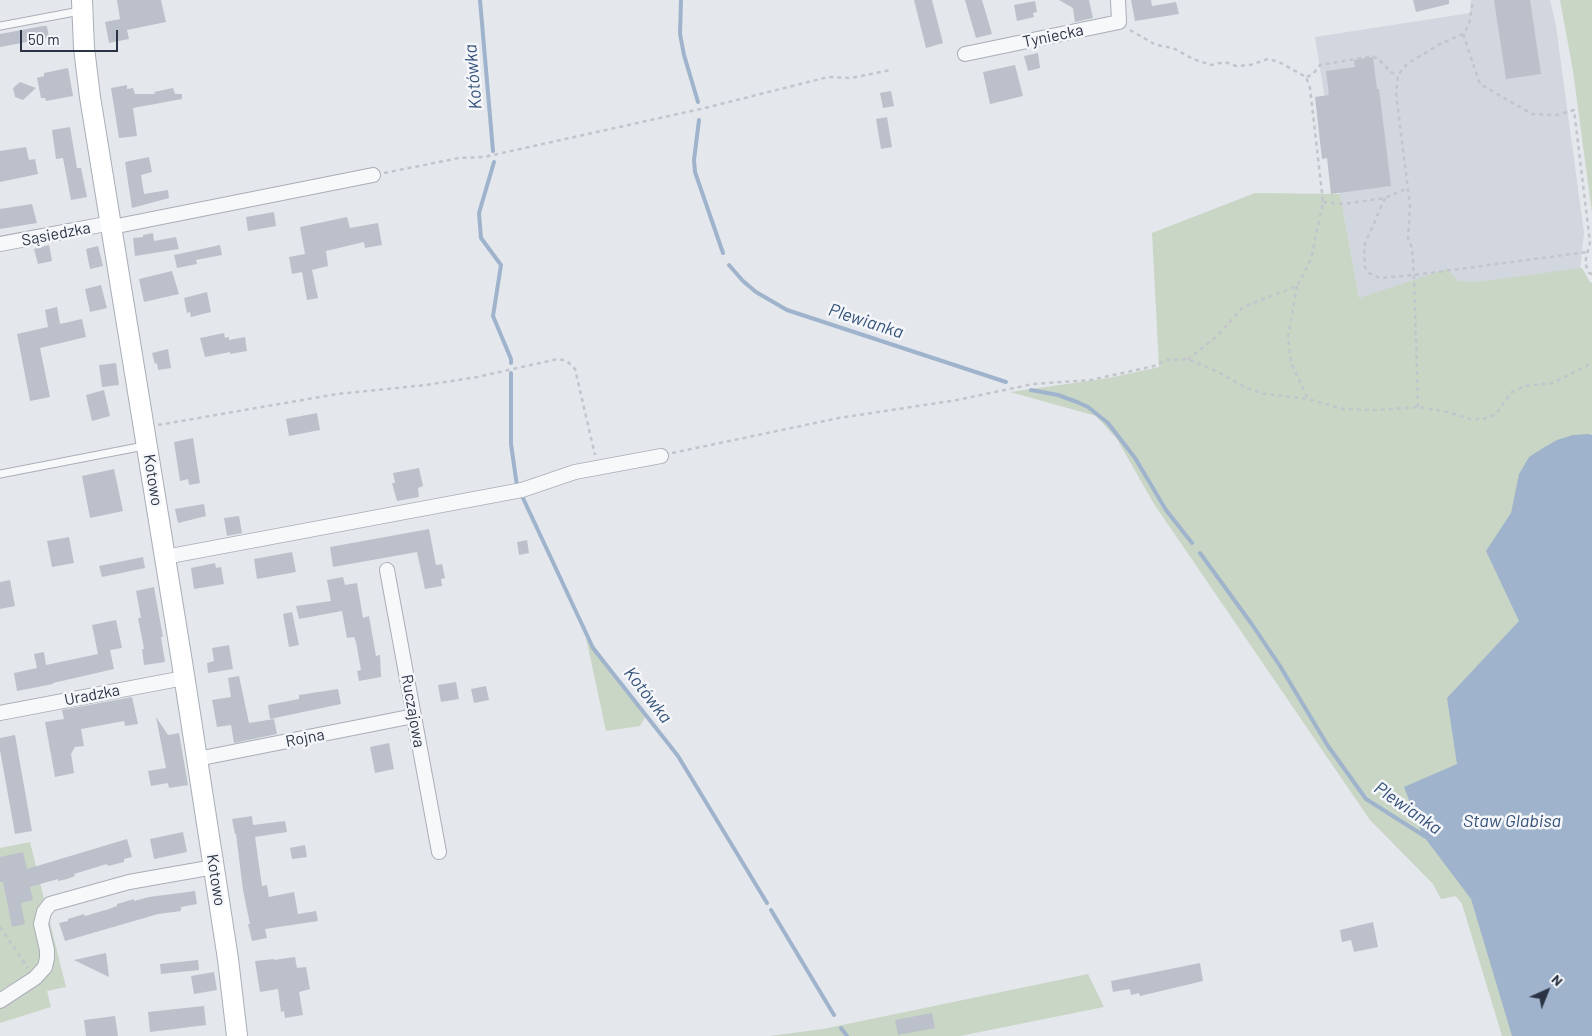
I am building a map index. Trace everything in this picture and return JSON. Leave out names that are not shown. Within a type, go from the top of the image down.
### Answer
[{"type":"street","points":[[1118,0],[1119,22]]},
{"type":"street","name":"Kotowo","points":[[83,5],[86,72],[214,867],[237,1036]]},
{"type":"street","name":"Tyniecka","points":[[965,54],[1119,22]]},
{"type":"street","name":"Sąsiedzka","points":[[0,244],[111,225],[372,175]]},
{"type":"street","points":[[165,557],[522,490],[575,472],[661,456]]},
{"type":"street","name":"Ruczajowa","points":[[387,570],[439,852]]},
{"type":"street","name":"Uradzka","points":[[0,712],[184,678]]},
{"type":"street","name":"Rojna","points":[[197,759],[414,716]]},
{"type":"street","points":[[0,1001],[35,978],[45,967],[48,958],[41,924],[44,912],[50,904],[128,882],[214,867]]},
{"type":"lane","points":[[0,26],[83,5]]},
{"type":"lane","points":[[0,474],[146,437]]},
{"type":"path","points":[[1418,407],[1414,275],[1412,248],[1408,238],[1410,206],[1396,93],[1398,75],[1407,64],[1440,44],[1463,34],[1469,25],[1473,0]]},
{"type":"path","points":[[1119,22],[1156,45],[1173,48],[1193,59],[1211,65],[1225,62],[1236,66],[1250,65],[1268,59],[1298,71],[1306,77],[1310,88],[1323,202],[1311,259],[1297,286],[1288,337],[1291,363],[1308,399]]},
{"type":"path","points":[[1463,34],[1480,84],[1532,114],[1556,115],[1574,110],[1590,242],[1585,263],[1589,273],[1592,274]]},
{"type":"path","points":[[1306,77],[1313,74],[1320,65],[1373,56],[1384,64],[1390,72],[1398,75]]},
{"type":"path","points":[[372,175],[459,158],[484,157],[705,108],[828,77],[850,78],[891,70]]},
{"type":"path","points":[[1323,202],[1344,204],[1384,198],[1408,188]]},
{"type":"path","points":[[1384,198],[1364,246],[1365,267],[1369,273],[1380,278],[1587,252]]},
{"type":"path","points":[[1188,359],[1216,337],[1243,307],[1297,286]]},
{"type":"path","points":[[146,437],[198,417],[337,394],[418,386],[477,377],[558,359],[567,361],[575,369],[597,468]]},
{"type":"path","points":[[661,456],[839,418],[957,400],[1033,384],[1091,380],[1154,366],[1167,360],[1188,359],[1220,373],[1246,388],[1266,394],[1308,399],[1343,409],[1376,410],[1418,407],[1448,412],[1470,419],[1483,419],[1495,415],[1512,392],[1525,386],[1553,383],[1592,363]]},
{"type":"path","points":[[0,927],[35,978]]},
{"type":"shaded area","points":[[1471,0],[1550,0],[1556,26],[1584,233],[1580,272],[1359,298],[1315,37],[1470,13]]},
{"type":"green space","points":[[1560,0],[1592,0],[1592,213],[1573,71]]},
{"type":"green space","points":[[1255,193],[1340,194],[1359,298],[1447,269],[1458,281],[1476,282],[1582,268],[1592,283],[1592,1036],[1502,1036],[1462,904],[1456,896],[1441,899],[1433,884],[1370,820],[1154,504],[1117,439],[1096,416],[1010,392],[1109,378],[1159,367],[1152,233]]},
{"type":"green space","points":[[585,633],[645,717],[640,726],[606,731]]},
{"type":"green space","points":[[30,842],[66,987],[47,991],[51,1007],[0,1023],[0,848]]},
{"type":"green space","points":[[1088,974],[1104,1007],[960,1036],[769,1036],[823,1029]]},
{"type":"water","name":"Staw Glabisa","points":[[1573,435],[1592,435],[1592,1036],[1512,1036],[1471,899],[1422,834],[1404,787],[1457,764],[1447,698],[1519,621],[1486,551],[1511,513],[1519,474],[1529,457],[1543,448],[1557,440]]},
{"type":"building","points":[[117,0],[161,0],[166,22],[127,30],[129,39],[109,43],[105,22],[120,19]]},
{"type":"building","points":[[914,0],[932,0],[943,43],[926,48]]},
{"type":"building","points":[[965,0],[982,0],[992,34],[976,38]]},
{"type":"building","points":[[1059,0],[1089,0],[1093,18],[1075,22],[1073,8]]},
{"type":"building","points":[[1131,0],[1151,0],[1152,6],[1176,2],[1179,14],[1135,21]]},
{"type":"building","points":[[1413,0],[1449,0],[1449,4],[1416,12]]},
{"type":"building","points":[[1494,0],[1530,0],[1541,74],[1506,79]]},
{"type":"building","points":[[1035,1],[1037,12],[1033,13],[1034,17],[1017,21],[1014,5]]},
{"type":"building","points":[[47,26],[49,38],[0,47],[0,34]]},
{"type":"building","points":[[1038,53],[1040,68],[1028,71],[1024,56]]},
{"type":"building","points":[[1373,57],[1377,89],[1379,89],[1391,186],[1331,194],[1327,158],[1322,159],[1315,97],[1329,95],[1326,71],[1355,67],[1354,60]]},
{"type":"building","points":[[1015,65],[1023,96],[990,104],[983,72]]},
{"type":"building","points":[[68,68],[73,96],[46,101],[45,98],[41,98],[37,78],[44,76],[44,73]]},
{"type":"building","points":[[20,82],[36,88],[23,100],[15,97],[13,88]]},
{"type":"building","points":[[127,85],[127,89],[133,88],[135,94],[155,94],[154,92],[173,88],[175,94],[182,94],[182,99],[133,108],[137,136],[119,138],[111,88]]},
{"type":"building","points":[[891,91],[894,106],[883,108],[880,93]]},
{"type":"building","points":[[887,117],[892,147],[881,149],[876,119]]},
{"type":"building","points":[[70,127],[77,168],[81,168],[87,197],[71,200],[63,158],[56,159],[52,130]]},
{"type":"building","points":[[26,147],[29,160],[35,159],[38,174],[0,182],[0,151]]},
{"type":"building","points":[[149,157],[152,172],[141,175],[144,194],[168,190],[169,198],[132,208],[125,162]]},
{"type":"building","points":[[32,204],[37,223],[0,229],[0,209]]},
{"type":"building","points":[[274,212],[276,226],[248,231],[246,217]]},
{"type":"building","points":[[347,217],[350,228],[378,223],[382,245],[365,248],[364,242],[326,251],[328,266],[312,270],[318,298],[307,300],[302,272],[292,274],[289,257],[305,254],[300,227]]},
{"type":"building","points":[[153,233],[154,241],[176,237],[179,249],[135,256],[133,238]]},
{"type":"building","points":[[49,245],[52,261],[38,264],[34,249]]},
{"type":"building","points":[[220,245],[222,255],[196,260],[197,264],[177,268],[174,255]]},
{"type":"building","points":[[98,246],[103,266],[90,269],[86,249]]},
{"type":"building","points":[[172,271],[179,294],[144,302],[139,279]]},
{"type":"building","points":[[101,285],[107,308],[90,312],[85,289]]},
{"type":"building","points":[[207,292],[211,312],[191,317],[190,312],[187,313],[184,298]]},
{"type":"building","points":[[57,307],[60,324],[82,319],[86,337],[40,348],[50,397],[30,401],[17,334],[48,327],[45,310]]},
{"type":"building","points":[[224,333],[225,338],[229,337],[229,340],[245,337],[247,351],[205,357],[200,338]]},
{"type":"building","points":[[168,349],[171,368],[158,370],[152,353]]},
{"type":"building","points":[[116,363],[119,385],[102,387],[99,365]]},
{"type":"building","points":[[104,390],[110,416],[92,421],[86,395]]},
{"type":"building","points":[[317,413],[320,430],[289,436],[286,419]]},
{"type":"building","points":[[193,438],[200,483],[189,485],[188,479],[180,481],[174,442]]},
{"type":"building","points":[[419,468],[423,486],[418,488],[419,497],[397,501],[392,483],[395,483],[393,473]]},
{"type":"building","points":[[114,469],[123,511],[90,518],[82,476]]},
{"type":"building","points":[[204,504],[206,516],[178,523],[175,509]]},
{"type":"building","points":[[239,516],[242,533],[227,536],[224,518]]},
{"type":"building","points":[[429,529],[436,565],[442,564],[445,578],[441,579],[442,586],[425,589],[417,552],[333,567],[330,547]]},
{"type":"building","points":[[69,537],[74,563],[52,567],[47,541]]},
{"type":"building","points":[[527,540],[529,553],[519,555],[517,542]]},
{"type":"building","points":[[292,552],[296,572],[257,579],[254,559]]},
{"type":"building","points":[[143,557],[145,568],[102,577],[99,566]]},
{"type":"building","points":[[215,563],[216,568],[221,567],[224,584],[194,589],[191,568]]},
{"type":"building","points":[[343,577],[345,585],[357,583],[363,618],[369,616],[376,656],[380,655],[381,677],[359,681],[357,671],[361,670],[356,642],[354,637],[347,638],[342,611],[299,619],[296,606],[331,601],[327,580]]},
{"type":"building","points":[[10,580],[15,606],[0,609],[0,582]]},
{"type":"building","points":[[154,587],[163,637],[161,637],[165,662],[144,665],[142,649],[144,649],[138,618],[141,618],[136,591]]},
{"type":"building","points":[[292,612],[299,645],[289,647],[283,614]]},
{"type":"building","points":[[116,620],[122,648],[110,650],[114,669],[17,691],[14,673],[37,668],[34,654],[44,652],[46,665],[98,654],[92,625]]},
{"type":"building","points":[[229,645],[233,669],[208,673],[207,663],[214,661],[212,648]]},
{"type":"building","points":[[239,676],[249,723],[274,719],[277,734],[234,743],[231,725],[217,727],[212,700],[231,697],[228,678]]},
{"type":"building","points":[[456,682],[459,699],[441,702],[438,685]]},
{"type":"building","points":[[486,686],[489,700],[474,703],[471,689]]},
{"type":"building","points":[[338,689],[341,704],[270,719],[268,705],[299,699],[299,695]]},
{"type":"building","points":[[132,697],[138,724],[125,726],[124,721],[81,729],[84,746],[75,747],[71,754],[74,773],[55,777],[45,722],[64,719],[62,710]]},
{"type":"building","points":[[156,717],[168,735],[179,733],[188,785],[169,788],[168,783],[151,786],[148,771],[166,768]]},
{"type":"building","points":[[15,735],[32,831],[15,834],[0,750],[0,738]]},
{"type":"building","points":[[389,743],[394,769],[375,773],[370,747]]},
{"type":"building","points":[[252,816],[253,825],[285,821],[287,832],[255,837],[262,886],[267,885],[269,897],[294,892],[298,914],[316,911],[318,921],[265,929],[267,938],[252,941],[236,834],[232,819]]},
{"type":"building","points":[[183,832],[187,852],[154,859],[150,839]]},
{"type":"building","points":[[127,839],[132,857],[124,859],[124,862],[108,866],[107,864],[74,874],[75,876],[67,879],[58,881],[58,879],[30,887],[33,900],[21,903],[25,924],[12,927],[3,882],[0,882],[0,857],[23,852],[27,869]]},
{"type":"building","points":[[305,845],[307,857],[292,859],[290,848]]},
{"type":"building","points":[[195,891],[197,904],[181,907],[181,911],[158,914],[65,941],[59,923],[84,914],[85,916],[109,909],[117,906],[117,904],[134,899],[134,901],[149,897]]},
{"type":"building","points":[[1373,922],[1378,947],[1354,952],[1351,940],[1342,942],[1340,930]]},
{"type":"building","points":[[106,953],[109,977],[74,960]]},
{"type":"building","points":[[295,957],[297,968],[306,967],[310,989],[299,992],[303,1015],[285,1018],[284,1011],[281,1012],[278,989],[260,992],[255,961]]},
{"type":"building","points":[[198,960],[199,970],[161,974],[160,964]]},
{"type":"building","points":[[1200,963],[1203,981],[1140,996],[1139,993],[1131,995],[1130,989],[1113,992],[1111,981]]},
{"type":"building","points":[[214,972],[217,990],[194,994],[191,976]]},
{"type":"building","points":[[204,1006],[206,1025],[150,1032],[148,1012]]},
{"type":"building","points":[[932,1013],[935,1028],[898,1035],[895,1020]]},
{"type":"building","points":[[115,1016],[118,1036],[86,1036],[84,1020]]},
{"type":"waterway","name":"Kotówka","points":[[480,0],[493,151]]},
{"type":"waterway","name":"Plewianka","points":[[681,0],[680,34],[684,55],[698,102]]},
{"type":"waterway","name":"Plewianka","points":[[699,120],[694,160],[695,172],[723,253]]},
{"type":"waterway","name":"Kotówka","points":[[494,162],[479,213],[481,238],[501,265],[493,316],[511,363]]},
{"type":"waterway","name":"Plewianka","points":[[729,265],[756,292],[787,310],[1006,382]]},
{"type":"waterway","name":"Kotówka","points":[[511,373],[511,444],[517,486]]},
{"type":"waterway","name":"Plewianka","points":[[1031,390],[1058,395],[1077,402],[1088,407],[1108,423],[1135,458],[1166,510],[1192,543]]},
{"type":"waterway","name":"Kotówka","points":[[522,496],[593,648],[678,756],[767,903]]},
{"type":"waterway","name":"Plewianka","points":[[1200,553],[1251,623],[1280,666],[1328,746],[1366,799],[1426,837]]},
{"type":"waterway","name":"Kotówka","points":[[771,910],[834,1015]]},
{"type":"waterway","name":"Kotówka","points":[[841,1028],[847,1036]]}]
